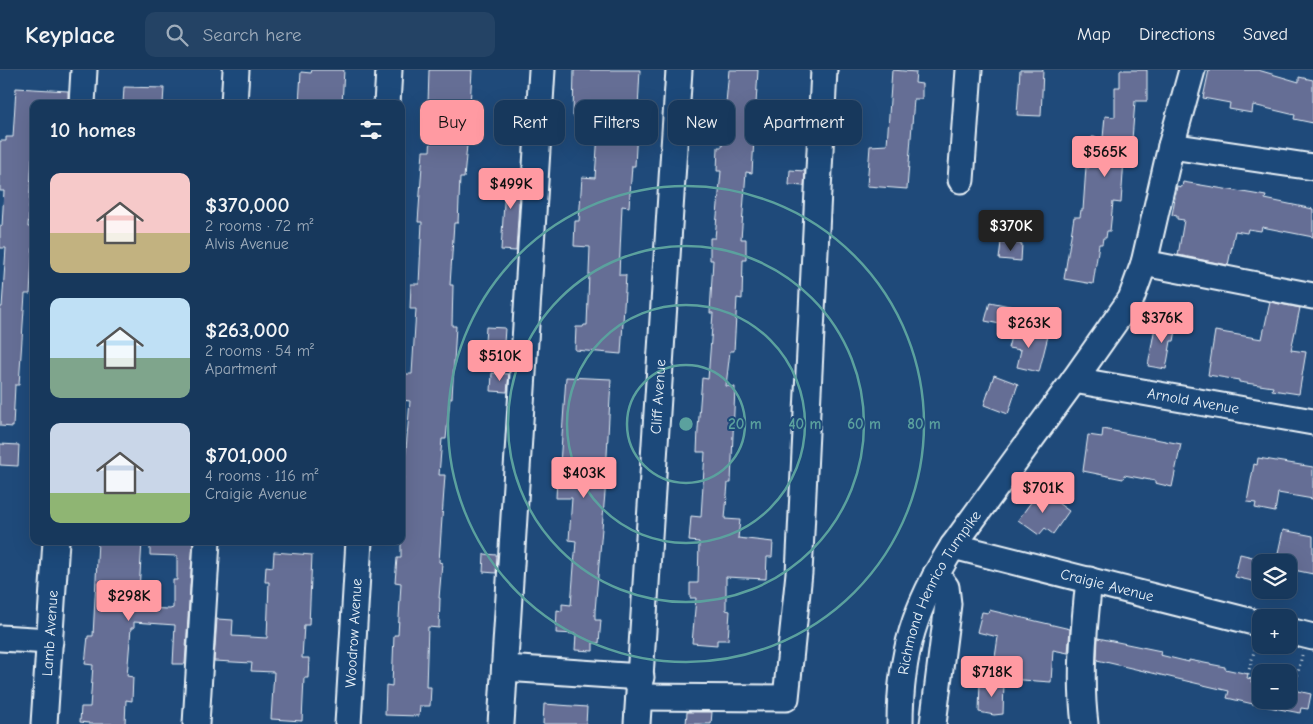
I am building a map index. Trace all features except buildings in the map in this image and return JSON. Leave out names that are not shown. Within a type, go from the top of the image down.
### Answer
[{"type":"street","points":[[82,100],[84,70]]},
{"type":"street","points":[[234,100],[236,70]]},
{"type":"street","points":[[387,100],[389,70]]},
{"type":"street","points":[[501,724],[542,70]]},
{"type":"street","name":"Cliff Avenue","points":[[637,724],[679,70]]},
{"type":"street","points":[[505,668],[640,687],[786,698],[799,573],[824,70]]},
{"type":"street","points":[[961,180],[969,70]]},
{"type":"street","name":"Richmond Henrico Turnpike","points":[[900,724],[901,687],[908,644],[915,618],[924,596],[953,546],[1074,380],[1131,298],[1144,263],[1171,146],[1192,70]]},
{"type":"street","points":[[1171,146],[1313,168]]},
{"type":"street","points":[[1144,263],[1313,296]]},
{"type":"street","name":"Arnold Avenue","points":[[1074,380],[1313,422]]},
{"type":"street","name":"Lamb Avenue","points":[[44,724],[56,545]]},
{"type":"street","points":[[196,724],[207,545]]},
{"type":"street","name":"Woodrow Avenue","points":[[348,724],[359,545]]},
{"type":"street","name":"Craigie Avenue","points":[[953,546],[1089,580],[1252,630]]},
{"type":"street","points":[[933,724],[948,604],[946,587],[936,574]]},
{"type":"street","points":[[1085,724],[1083,708],[1084,642],[1089,580]]},
{"type":"street","points":[[1297,636],[1308,644]]},
{"type":"street","points":[[0,638],[50,641]]},
{"type":"path","points":[[1297,680],[1308,644]]},
{"type":"path","points":[[1248,674],[1253,654]]}]
